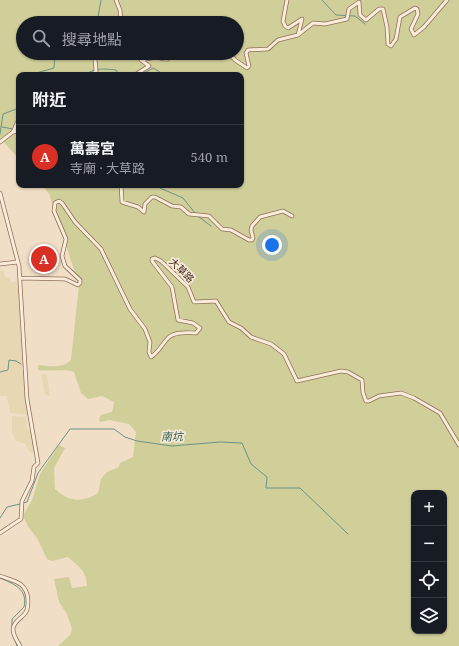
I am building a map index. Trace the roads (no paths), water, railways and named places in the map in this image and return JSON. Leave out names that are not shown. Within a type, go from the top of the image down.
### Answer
[{"type":"street","points":[[116,0],[120,16]]},
{"type":"street","points":[[287,0],[283,21],[286,28],[288,28],[302,19],[298,35]]},
{"type":"street","points":[[235,60],[247,68],[249,66],[246,53],[248,50],[268,49],[278,40],[298,35],[313,23],[325,24],[347,19],[349,9],[359,2],[360,14],[366,20],[379,10],[383,9],[388,27],[388,44],[391,46],[396,39],[400,17],[415,8],[417,9],[418,14],[411,29],[414,36],[447,0]]},
{"type":"street","points":[[94,72],[96,69],[95,60]]},
{"type":"street","points":[[140,72],[149,66],[141,60]]},
{"type":"street","points":[[0,142],[14,130],[16,126]]},
{"type":"street","points":[[121,188],[122,202],[138,207],[144,212],[145,204],[152,197],[172,206],[182,207],[189,214],[209,216],[222,229],[231,230],[252,240],[252,226],[260,217],[283,212],[292,216]]},
{"type":"street","points":[[0,193],[1,204],[18,262],[27,399],[38,460],[37,466],[34,467],[32,481],[22,503],[21,519],[0,533]]},
{"type":"street","name":"大草路","points":[[20,278],[65,279],[79,285],[80,280],[67,269],[62,256],[66,239],[54,211],[54,206],[58,202],[62,203],[75,222],[101,249],[130,309],[149,337],[149,352],[151,357],[161,349],[168,338],[174,334],[196,333],[200,328],[194,323],[178,320],[172,287],[152,261],[152,258],[155,258],[161,261],[188,287],[194,302],[216,301],[229,322],[241,328],[251,337],[261,340],[284,354],[297,381],[341,372],[348,372],[362,380],[363,393],[366,401],[369,402],[384,395],[407,394],[440,413],[459,445]]},
{"type":"street","points":[[0,264],[18,262]]},
{"type":"street","points":[[0,576],[17,581],[26,589],[28,601],[26,612],[16,621],[13,628],[14,636],[20,646]]},
{"type":"waterway","points":[[98,16],[101,0]]},
{"type":"waterway","points":[[322,0],[336,15],[355,16],[365,24]]},
{"type":"waterway","points":[[40,72],[54,68],[55,60]]},
{"type":"waterway","points":[[146,72],[153,68],[160,72]]},
{"type":"waterway","points":[[89,72],[104,69],[116,70],[117,72]]},
{"type":"waterway","points":[[0,134],[3,114],[16,109]]},
{"type":"waterway","points":[[2,127],[13,129]]},
{"type":"waterway","points":[[160,188],[183,198],[195,213]]},
{"type":"waterway","points":[[199,217],[211,226]]},
{"type":"waterway","points":[[0,372],[8,370],[9,360],[16,361],[21,364]]},
{"type":"waterway","name":"南坑","points":[[23,503],[27,502],[38,473],[70,429],[114,429],[125,437],[137,441],[172,446],[220,442],[242,443],[251,464],[267,477],[266,488],[300,488],[348,534]]},
{"type":"waterway","name":"南坑","points":[[0,518],[7,507],[20,504]]},
{"type":"waterway","name":"南坑","points":[[0,578],[15,585],[22,591],[24,596],[24,607],[12,619],[12,632]]},
{"type":"waterway","name":"南坑","points":[[13,635],[17,646]]},
{"type":"place","name":"萬壽宮","points":[[44,259]]}]
